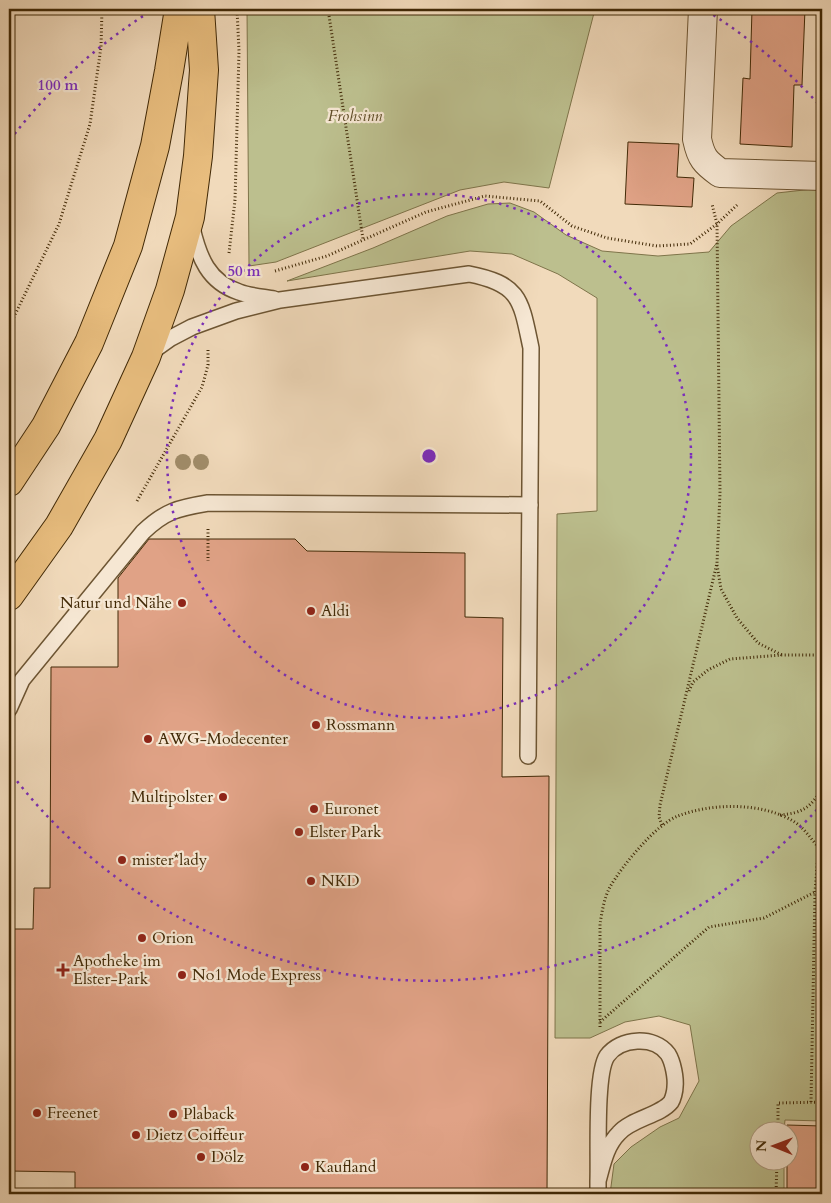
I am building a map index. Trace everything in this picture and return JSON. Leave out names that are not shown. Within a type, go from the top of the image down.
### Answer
[{"type":"main road","points":[[9,482],[46,426],[89,343],[128,246],[155,146],[178,9]]},
{"type":"main road","points":[[9,596],[59,526],[108,440],[146,357],[170,290],[190,217],[198,156],[204,70],[200,9]]},
{"type":"street","points":[[704,9],[697,139],[700,155],[707,164],[720,173],[822,176]]},
{"type":"lane","points":[[190,217],[197,251],[206,268],[217,280],[238,292],[280,300]]},
{"type":"lane","points":[[146,357],[171,338],[192,327],[236,311],[280,300],[469,274],[486,277],[502,283],[512,290],[524,312],[531,348],[528,756]]},
{"type":"lane","points":[[9,709],[22,680],[149,526],[156,520],[179,508],[208,503],[530,505]]},
{"type":"lane","points":[[640,1041],[656,1044],[668,1054],[674,1071],[675,1087],[672,1101],[620,1131],[606,1150],[598,1188],[600,1081],[607,1057],[619,1045],[640,1041]]},
{"type":"path","points":[[9,327],[59,224],[90,124],[101,47],[102,9]]},
{"type":"path","points":[[229,254],[235,190],[239,51],[237,9]]},
{"type":"path","points":[[328,9],[363,239]]},
{"type":"path","points":[[662,825],[659,817],[660,805],[717,563],[720,493],[717,224],[700,155]]},
{"type":"path","points":[[273,272],[327,256],[426,212],[485,196],[540,202],[572,226],[607,238],[657,246],[690,244],[717,224],[770,175]]},
{"type":"path","points":[[136,504],[202,387],[208,365],[209,321]]},
{"type":"path","points":[[208,503],[208,561]]},
{"type":"path","points":[[717,563],[721,589],[737,618],[758,643],[782,655]]},
{"type":"path","points":[[686,696],[694,682],[708,670],[730,659],[782,655],[822,655]]},
{"type":"path","points":[[778,815],[793,814],[808,808],[822,788]]},
{"type":"path","points":[[811,1102],[815,892],[822,804]]},
{"type":"path","points":[[600,1032],[600,924],[602,908],[609,888],[630,859],[662,825],[677,816],[704,809],[725,806],[753,807],[793,821],[822,851]]},
{"type":"path","points":[[600,1022],[709,927],[764,918],[815,892]]},
{"type":"path","points":[[778,1120],[778,1102],[822,1102]]},
{"type":"path","points":[[776,1194],[777,1170]]},
{"type":"green space","name":"Frohsinn","points":[[247,9],[595,9],[549,188],[504,182],[460,190],[276,262],[249,266]]},
{"type":"green space","points":[[822,188],[822,1121],[748,1120],[748,1170],[784,1170],[784,1194],[610,1194],[614,1164],[631,1147],[660,1127],[679,1118],[699,1081],[690,1025],[659,1016],[625,1022],[590,1038],[555,1038],[557,514],[597,511],[597,298],[558,274],[512,254],[470,251],[287,281],[373,248],[447,216],[488,204],[510,203],[534,212],[566,235],[602,251],[658,256],[709,252],[731,226],[777,193]]},
{"type":"building","points":[[752,9],[805,9],[802,85],[794,85],[792,147],[740,144],[743,78],[750,79]]},
{"type":"building","points":[[628,142],[679,144],[677,177],[694,178],[692,207],[625,204]]},
{"type":"building","name":"Elster Park","points":[[149,539],[295,539],[307,551],[465,553],[465,617],[503,618],[502,777],[549,776],[547,1194],[75,1194],[75,1172],[9,1171],[9,929],[33,929],[34,888],[50,888],[51,667],[118,667],[118,578]]},
{"type":"building","points":[[798,1125],[822,1126],[822,1191],[787,1191],[787,1170],[798,1170]]},
{"type":"place","name":"Natur und Nähe","points":[[182,603]]},
{"type":"place","name":"Aldi","points":[[311,611]]},
{"type":"place","name":"Rossmann","points":[[316,725]]},
{"type":"place","name":"AWG-Modecenter","points":[[148,739]]},
{"type":"place","name":"Multipolster","points":[[223,797]]},
{"type":"place","name":"Euronet","points":[[314,809]]},
{"type":"place","name":"Elster Park","points":[[299,832]]},
{"type":"place","name":"mister*lady","points":[[122,860]]},
{"type":"place","name":"NKD","points":[[311,881]]},
{"type":"place","name":"Orion","points":[[142,938]]},
{"type":"place","name":"Apotheke im Elster-Park","points":[[63,970]]},
{"type":"place","name":"No1 Mode Express","points":[[182,975]]},
{"type":"place","name":"Freenet","points":[[37,1113]]},
{"type":"place","name":"Plaback","points":[[173,1114]]},
{"type":"place","name":"Dietz Coiffeur","points":[[136,1135]]},
{"type":"place","name":"Dölz","points":[[201,1157]]},
{"type":"place","name":"Kaufland","points":[[305,1167]]}]
